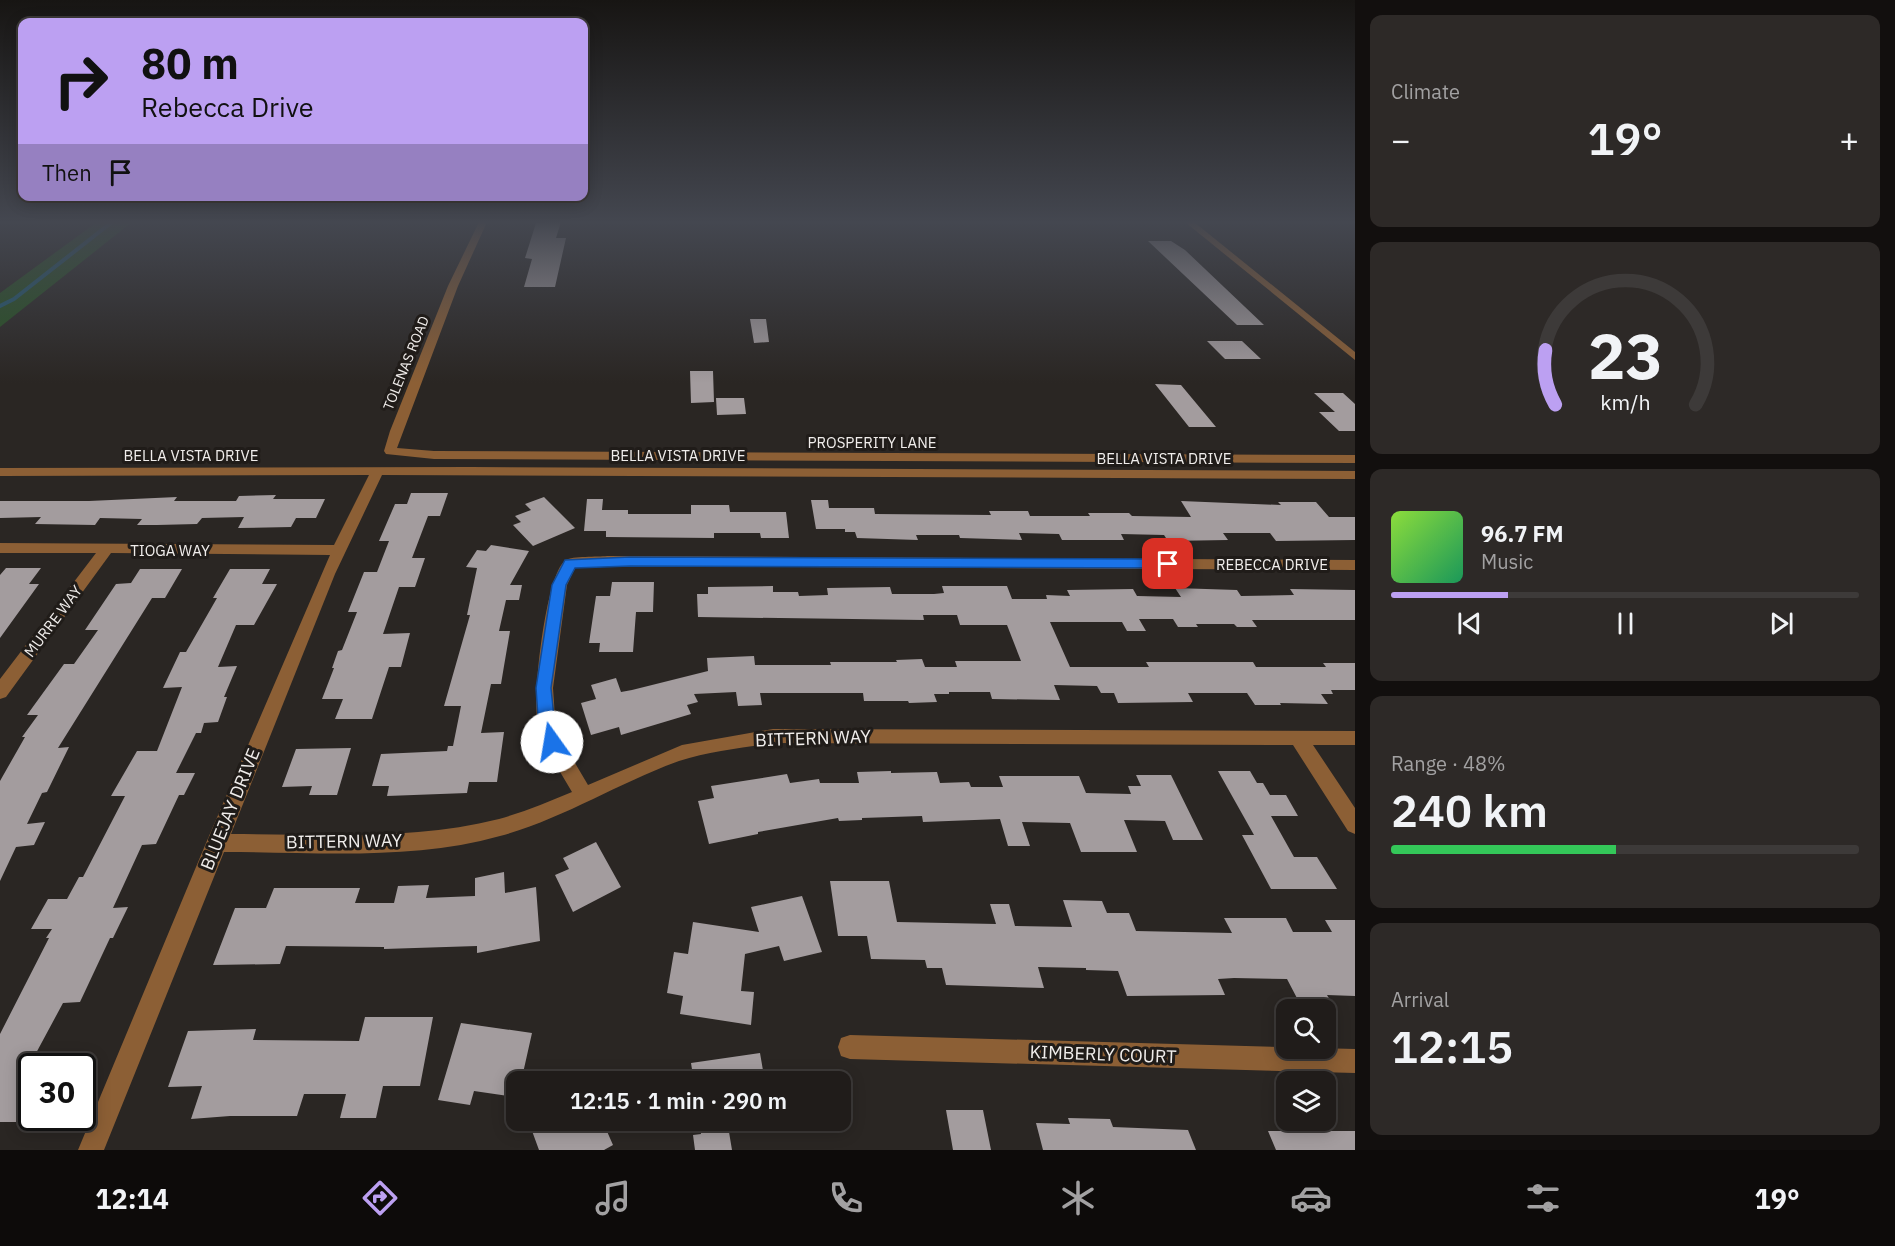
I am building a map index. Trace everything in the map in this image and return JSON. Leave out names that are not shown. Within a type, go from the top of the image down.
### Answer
[{"type":"street","name":"TOLENAS ROAD","points":[[390,451],[458,276]]},
{"type":"street","points":[[1255,276],[1355,357]]},
{"type":"street","name":"PROSPERITY LANE","points":[[390,451],[434,455],[755,458],[1355,459]]},
{"type":"street","name":"BELLA VISTA DRIVE","points":[[0,472],[376,471],[1355,475]]},
{"type":"street","name":"BLUEJAY DRIVE","points":[[91,1150],[216,843],[339,550],[376,471]]},
{"type":"street","name":"TIOGA WAY","points":[[0,548],[339,550]]},
{"type":"street","name":"MURRE WAY","points":[[0,692],[106,550]]},
{"type":"street","name":"REBECCA DRIVE","points":[[584,796],[552,742],[546,717],[544,688],[559,585],[570,564],[631,561],[1355,565]]},
{"type":"street","name":"BITTERN WAY","points":[[216,843],[406,841],[498,828],[584,796],[672,757],[730,743],[773,736],[1355,738]]},
{"type":"street","points":[[1298,738],[1355,825]]},
{"type":"street","name":"KIMBERLY COURT","points":[[850,1047],[1355,1061]]},
{"type":"green space","points":[[24,276],[65,276],[0,327],[0,293]]},
{"type":"building","points":[[527,276],[558,276],[555,287],[524,287]]},
{"type":"building","points":[[1185,276],[1212,276],[1264,325],[1237,325]]},
{"type":"building","points":[[750,319],[766,319],[769,342],[754,343]]},
{"type":"building","points":[[1207,341],[1242,341],[1261,359],[1225,359]]},
{"type":"building","points":[[690,371],[713,371],[714,402],[691,403]]},
{"type":"building","points":[[1155,384],[1181,385],[1216,427],[1189,427]]},
{"type":"building","points":[[1314,393],[1343,393],[1355,404],[1355,431],[1339,431],[1319,412],[1335,412]]},
{"type":"building","points":[[716,398],[744,398],[746,414],[717,415]]},
{"type":"building","points":[[411,493],[448,493],[440,516],[428,516],[412,558],[425,558],[415,587],[399,587],[383,634],[410,633],[401,667],[389,667],[372,719],[335,719],[343,699],[322,699],[338,651],[342,650],[357,612],[348,612],[364,572],[377,572],[389,541],[379,541],[395,504],[407,504]]},
{"type":"building","points":[[276,495],[273,499],[325,499],[316,518],[296,518],[291,527],[238,528],[244,517],[202,518],[197,524],[157,525],[137,525],[142,519],[100,518],[95,525],[35,524],[41,517],[0,518],[0,501],[89,501],[177,497],[174,501],[236,501],[239,496]]},
{"type":"building","points":[[544,497],[575,528],[533,546],[513,525],[521,522],[515,516],[531,510],[525,504]]},
{"type":"building","points":[[587,499],[603,499],[602,510],[628,510],[628,514],[691,514],[691,505],[729,505],[730,512],[786,512],[789,538],[761,538],[760,533],[714,533],[714,538],[606,537],[606,531],[584,531]]},
{"type":"building","points":[[811,500],[828,500],[829,508],[874,508],[875,514],[991,515],[989,511],[1028,511],[1030,516],[1090,516],[1088,513],[1129,513],[1132,516],[1191,517],[1181,501],[1281,505],[1278,502],[1316,502],[1329,517],[1355,517],[1355,540],[1276,541],[1270,533],[1223,533],[1228,540],[1168,541],[1164,535],[1121,534],[1124,540],[1062,540],[1059,534],[1019,533],[1022,540],[960,538],[959,535],[916,535],[918,540],[857,538],[855,532],[845,532],[845,529],[816,529]]},
{"type":"building","points":[[491,545],[529,551],[510,585],[522,585],[519,600],[506,600],[499,631],[510,631],[501,684],[491,684],[481,733],[504,732],[497,782],[469,782],[467,793],[387,796],[389,786],[372,786],[381,754],[447,751],[448,746],[453,746],[461,706],[444,706],[470,615],[467,615],[477,568],[466,567],[477,550],[486,551]]},
{"type":"building","points":[[6,568],[41,568],[29,584],[39,584],[0,638],[0,575]]},
{"type":"building","points":[[140,569],[182,569],[165,598],[152,598],[58,748],[69,747],[47,792],[42,793],[27,824],[45,822],[34,845],[16,847],[0,881],[0,781],[25,737],[22,737],[38,715],[27,715],[64,664],[74,664],[98,630],[85,630],[116,584],[131,583]]},
{"type":"building","points":[[230,569],[270,569],[262,584],[277,584],[254,625],[236,625],[218,667],[237,666],[224,697],[227,697],[218,722],[204,723],[201,733],[196,733],[176,773],[195,773],[184,795],[179,795],[156,844],[142,845],[113,908],[128,907],[113,938],[110,938],[80,1002],[63,1003],[36,1053],[18,1053],[18,1122],[0,1122],[0,1034],[52,929],[31,929],[48,899],[67,899],[79,877],[83,877],[125,796],[111,796],[137,751],[157,751],[182,687],[163,688],[180,652],[186,652],[217,598],[213,598]]},
{"type":"building","points":[[612,582],[654,582],[653,612],[636,612],[633,652],[599,652],[600,643],[589,643],[596,596],[610,596]]},
{"type":"building","points":[[773,586],[773,592],[798,592],[799,596],[828,595],[827,588],[890,587],[892,594],[934,594],[944,593],[942,586],[1007,586],[1012,599],[1047,599],[1046,595],[1070,596],[1067,590],[1133,589],[1137,596],[1181,597],[1175,588],[1237,590],[1241,596],[1294,595],[1290,589],[1355,590],[1355,620],[1252,620],[1257,627],[1237,627],[1234,624],[1196,624],[1198,627],[1178,627],[1173,619],[1139,619],[1146,631],[1127,631],[1122,622],[1050,622],[1070,667],[1149,667],[1146,662],[1253,662],[1256,667],[1326,667],[1323,663],[1355,663],[1355,690],[1331,690],[1333,694],[1321,694],[1328,704],[1280,703],[1281,705],[1255,705],[1247,693],[1188,693],[1193,702],[1118,703],[1114,693],[1101,693],[1097,686],[1054,685],[1060,700],[992,699],[990,692],[949,692],[949,694],[934,694],[937,702],[909,703],[908,701],[864,701],[863,693],[760,693],[762,705],[738,706],[736,692],[694,694],[698,702],[687,705],[691,714],[621,735],[619,727],[591,735],[581,703],[596,699],[591,685],[616,678],[621,692],[632,690],[708,671],[707,658],[754,656],[755,665],[831,665],[830,662],[897,662],[896,660],[922,659],[925,667],[957,667],[955,661],[1021,661],[1007,625],[960,625],[957,615],[923,615],[924,620],[698,617],[697,594],[708,594],[708,587]]},
{"type":"building","points":[[351,748],[337,795],[309,795],[312,786],[282,787],[296,749]]},
{"type":"building","points":[[891,771],[891,773],[937,772],[940,783],[969,782],[971,787],[1003,787],[999,776],[1079,776],[1086,793],[1131,794],[1128,786],[1141,786],[1136,775],[1171,775],[1203,840],[1173,840],[1165,821],[1124,820],[1137,852],[1081,852],[1070,823],[1022,822],[1030,846],[1008,846],[1000,819],[923,822],[922,816],[839,821],[838,818],[758,832],[758,834],[709,844],[698,801],[714,798],[711,786],[787,774],[790,783],[819,779],[820,783],[859,783],[857,772]]},
{"type":"building","points":[[1218,771],[1250,771],[1257,783],[1263,783],[1270,795],[1286,795],[1298,816],[1271,816],[1294,857],[1317,857],[1337,889],[1271,889],[1242,835],[1254,835]]},
{"type":"building","points":[[596,842],[621,887],[573,912],[555,875],[569,869],[563,858]]},
{"type":"building","points":[[504,872],[505,893],[536,887],[540,941],[477,953],[477,946],[384,949],[384,947],[286,946],[280,964],[213,965],[235,908],[266,908],[274,888],[360,888],[355,903],[394,903],[398,886],[429,885],[426,898],[475,896],[475,878]]},
{"type":"building","points":[[830,881],[889,881],[897,922],[996,924],[990,904],[1009,904],[1015,926],[1072,927],[1063,900],[1102,901],[1107,913],[1129,913],[1136,931],[1232,933],[1224,918],[1286,918],[1293,932],[1332,932],[1325,920],[1355,920],[1355,996],[1327,995],[1329,999],[1297,999],[1287,979],[1234,978],[1218,979],[1225,995],[1127,996],[1118,971],[1086,970],[1086,968],[1038,967],[1044,988],[946,985],[942,968],[927,968],[925,960],[871,959],[867,936],[838,936]]},
{"type":"building","points":[[802,896],[822,952],[784,961],[779,946],[745,954],[741,991],[754,992],[751,1025],[680,1014],[683,996],[667,993],[674,952],[688,954],[693,922],[759,932],[751,907]]},
{"type":"building","points":[[365,1017],[433,1017],[420,1086],[383,1086],[376,1118],[340,1118],[346,1094],[304,1094],[297,1116],[230,1116],[191,1119],[202,1086],[168,1087],[188,1031],[256,1029],[253,1040],[359,1041]]},
{"type":"building","points":[[461,1023],[532,1033],[523,1071],[506,1071],[506,1096],[474,1091],[470,1105],[438,1100]]},
{"type":"building","points":[[760,1053],[763,1071],[692,1071],[691,1063]]},
{"type":"building","points":[[946,1110],[983,1110],[991,1150],[953,1150]]},
{"type":"building","points":[[1068,1118],[1110,1119],[1113,1127],[1188,1130],[1196,1150],[1043,1150],[1036,1123],[1070,1124]]},
{"type":"building","points":[[532,1131],[607,1131],[613,1145],[604,1150],[539,1150]]},
{"type":"building","points":[[701,1131],[729,1131],[732,1150],[695,1150],[693,1135],[701,1134]]},
{"type":"building","points":[[1268,1131],[1355,1131],[1355,1150],[1276,1150]]},
{"type":"waterway","points":[[0,306],[14,299],[44,276]]},
{"type":"route","points":[[552,742],[546,717],[544,688],[559,585],[570,564],[607,561],[1168,564]]}]
